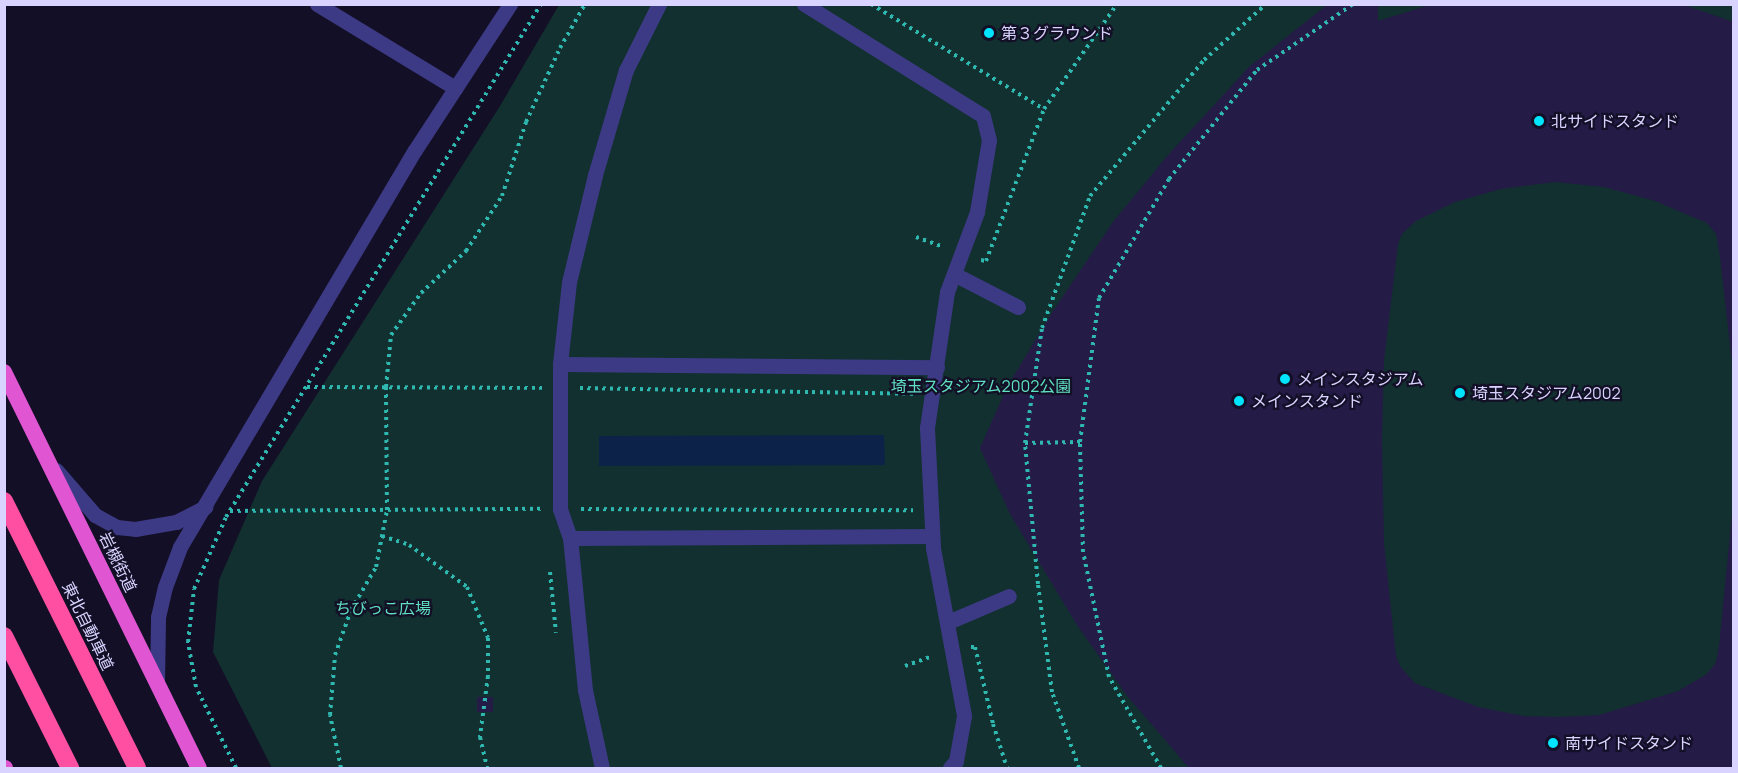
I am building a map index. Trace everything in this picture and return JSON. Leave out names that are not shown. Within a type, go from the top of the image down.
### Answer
[{"type":"highway","name":"岩槻街道","points":[[4,372],[199,768]]},
{"type":"highway","name":"東北自動車道","points":[[4,501],[137,768]]},
{"type":"highway","points":[[4,636],[70,768]]},
{"type":"street","points":[[317,4],[455,88]]},
{"type":"street","points":[[157,683],[158,617],[165,587],[180,547],[415,150],[510,4]]},
{"type":"street","points":[[602,768],[585,690],[570,538],[560,509],[560,364],[569,282],[595,175],[626,70],[659,4]]},
{"type":"street","points":[[804,4],[983,116],[990,140],[977,212],[947,292],[927,428],[932,536],[964,716],[956,761],[950,768]]},
{"type":"street","points":[[954,274],[1018,307]]},
{"type":"street","points":[[560,364],[937,367]]},
{"type":"street","points":[[47,459],[95,515],[117,527],[135,529],[176,522],[205,507]]},
{"type":"street","points":[[570,538],[932,536]]},
{"type":"street","points":[[948,622],[1010,596]]},
{"type":"path","points":[[236,768],[196,687],[188,642],[194,589],[226,517],[541,4]]},
{"type":"path","points":[[341,768],[330,715],[335,655],[351,610],[376,567],[387,510],[386,387],[391,335],[421,293],[466,251],[502,196],[526,122],[560,48],[585,4]]},
{"type":"path","points":[[871,4],[1044,109]]},
{"type":"path","points":[[986,261],[1044,109],[1117,4]]},
{"type":"path","points":[[1079,768],[1052,692],[1038,584],[1024,443],[1042,328],[1090,196],[1204,60],[1266,4]]},
{"type":"path","points":[[1161,768],[1109,677],[1083,552],[1080,442],[1099,298],[1169,179],[1257,70],[1353,4]]},
{"type":"path","points":[[306,387],[560,388],[932,394]]},
{"type":"path","points":[[1024,443],[1080,442]]},
{"type":"path","points":[[382,536],[409,545],[467,587],[488,638],[488,676],[480,737],[487,768]]},
{"type":"path","points":[[975,647],[993,724],[1007,768]]},
{"type":"green space","name":"埼玉スタジアム2002公園","points":[[559,5],[1733,5],[1733,768],[272,768],[213,652],[219,580],[262,481],[500,106]]},
{"type":"water","points":[[884,435],[885,465],[599,466],[599,436]]},
{"type":"building","name":"メインスタジアム","points":[[1328,4],[1378,4],[1378,21],[1433,4],[1681,4],[1734,22],[1734,381],[1720,257],[1716,234],[1707,223],[1655,201],[1604,187],[1555,182],[1501,189],[1455,202],[1416,221],[1402,234],[1398,244],[1384,361],[1382,440],[1384,543],[1396,656],[1400,666],[1415,683],[1478,707],[1524,716],[1599,715],[1678,691],[1707,674],[1716,662],[1719,646],[1734,494],[1734,768],[1189,768],[1128,697],[1077,625],[1010,514],[980,448],[1007,387],[1053,311],[1113,222],[1168,155],[1249,67]]},
{"type":"building","points":[[477,697],[493,697],[493,712],[477,712]]},
{"type":"place","name":"第３グラウンド","points":[[989,33]]},
{"type":"place","name":"北サイドスタンド","points":[[1539,121]]},
{"type":"place","name":"メインスタジアム","points":[[1285,379]]},
{"type":"place","name":"埼玉スタジアム2002","points":[[1460,393]]},
{"type":"place","name":"メインスタンド","points":[[1239,401]]},
{"type":"place","name":"南サイドスタンド","points":[[1553,743]]},
{"type":"park label","name":"ちびっこ広場","points":[[383,608]]}]
